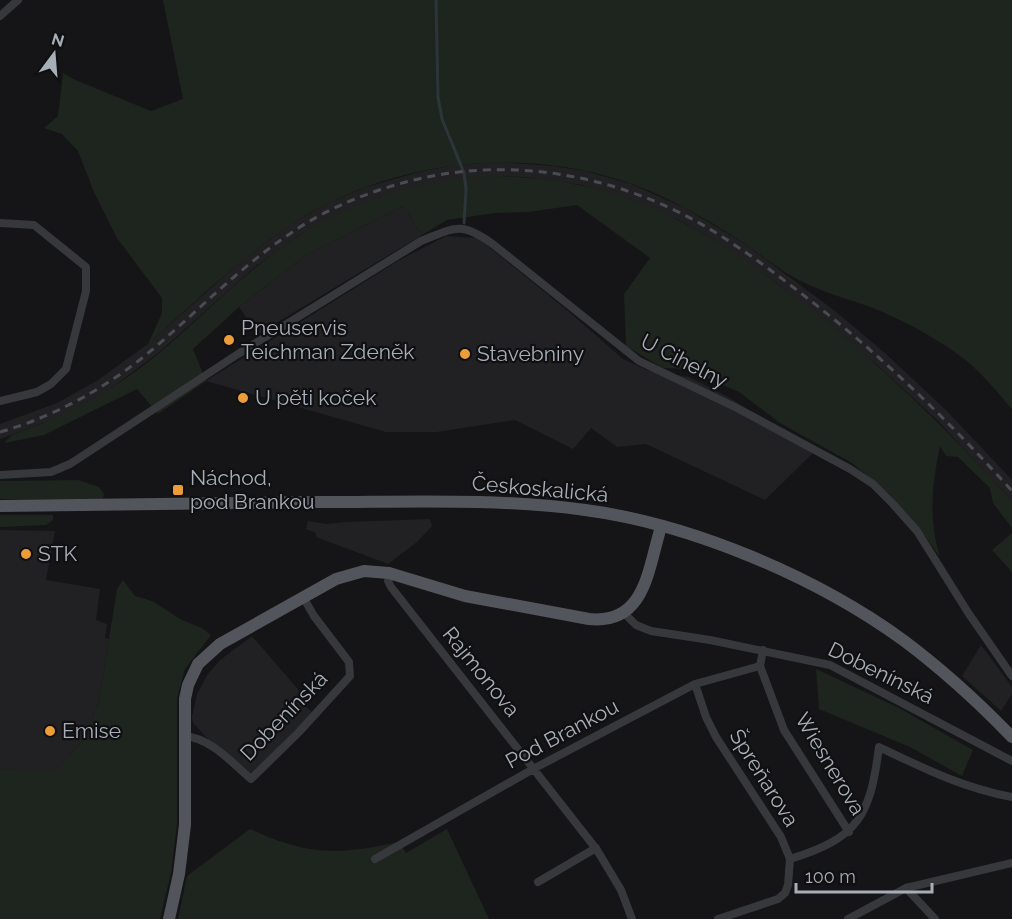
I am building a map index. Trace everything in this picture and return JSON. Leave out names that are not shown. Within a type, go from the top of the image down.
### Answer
[{"type":"main road","name":"Českoskalická","points":[[0,506],[473,501],[588,510],[661,527],[759,560],[864,615],[902,639],[958,685],[1012,737]]},
{"type":"main road","points":[[169,919],[179,874],[185,825],[185,699],[193,672],[204,657],[230,638],[336,579],[353,573],[371,571],[389,573],[458,594],[589,619],[609,619],[624,613],[636,602],[642,591],[661,527]]},
{"type":"street","points":[[0,16],[18,0]]},
{"type":"street","points":[[0,223],[34,225],[86,267],[86,291],[66,369],[51,384],[37,392],[0,401]]},
{"type":"street","name":"U Cihelny","points":[[0,475],[51,472],[70,464],[421,241],[458,228],[474,231],[639,361],[737,408],[850,469],[873,484],[916,531],[1012,676]]},
{"type":"street","name":"Rajmonova","points":[[389,573],[388,581],[391,587],[596,848],[621,890],[632,919]]},
{"type":"street","name":"Dobenínská","points":[[184,736],[195,737],[209,744],[251,779],[299,732],[350,676],[349,662],[314,616],[303,597]]},
{"type":"street","name":"Dobenínská","points":[[624,613],[636,625],[651,631],[763,650],[830,665],[1012,761]]},
{"type":"street","points":[[760,666],[763,650]]},
{"type":"street","name":"Pod Brankou","points":[[375,859],[535,768],[695,684],[760,666]]},
{"type":"street","name":"Wiesnerova","points":[[760,666],[784,730],[849,832],[863,812],[874,783],[879,747],[931,772],[981,791],[1012,797]]},
{"type":"street","name":"Špreňarova","points":[[695,684],[706,717],[716,737],[781,837],[790,859],[788,885],[785,893],[778,899],[718,919]]},
{"type":"street","points":[[790,859],[819,850],[849,832]]},
{"type":"street","points":[[538,882],[596,848]]},
{"type":"street","points":[[848,919],[906,888],[1012,862]]},
{"type":"street","points":[[906,888],[935,919]]},
{"type":"shaded area","points":[[163,0],[1012,0],[1012,409],[974,368],[951,349],[910,325],[878,310],[795,278],[745,244],[670,200],[614,178],[567,168],[519,163],[470,164],[422,171],[376,184],[331,202],[270,239],[217,282],[148,344],[162,313],[162,298],[117,238],[94,192],[78,151],[62,134],[44,128],[58,116],[63,73],[151,111],[183,99]]},
{"type":"shaded area","points":[[499,162],[585,171],[631,184],[685,208],[745,244],[835,311],[885,353],[947,411],[1012,480],[1012,501],[937,420],[876,364],[778,284],[709,237],[679,220],[582,185],[524,177],[499,176],[390,194],[334,216],[298,236],[255,267],[157,354],[106,392],[62,416],[0,439],[0,424],[57,403],[98,380],[148,344],[247,256],[291,224],[328,203],[366,187],[419,172],[456,165]]},
{"type":"shaded area","points":[[499,176],[562,182],[624,197],[694,228],[738,255],[829,324],[937,421],[1012,501],[1012,528],[993,503],[990,488],[958,457],[946,456],[940,446],[932,502],[940,557],[919,528],[887,492],[852,463],[780,423],[739,392],[686,369],[663,368],[626,346],[624,294],[650,258],[577,205],[447,220],[422,235],[403,206],[306,255],[239,307],[193,349],[206,381],[158,414],[137,389],[44,435],[4,443],[12,435],[70,411],[124,380],[158,354],[260,264],[320,223],[368,201],[419,186]]},
{"type":"shaded area","points":[[403,206],[422,235],[258,334],[239,307],[306,255]]},
{"type":"shaded area","points":[[446,236],[478,238],[623,359],[647,370],[689,377],[730,398],[813,453],[765,500],[646,444],[617,447],[591,428],[573,449],[515,420],[437,432],[386,432],[206,381],[398,261]]},
{"type":"shaded area","points":[[78,480],[99,487],[104,494],[103,500],[0,499],[0,481]]},
{"type":"shaded area","points":[[0,515],[53,515],[53,520],[46,525],[0,527]]},
{"type":"shaded area","points":[[430,519],[432,526],[417,542],[388,564],[316,537],[316,533],[306,529],[308,521],[327,524]]},
{"type":"shaded area","points":[[0,530],[55,531],[46,580],[100,589],[96,620],[107,624],[105,638],[109,639],[99,701],[85,738],[54,773],[0,769]]},
{"type":"shaded area","points":[[1012,533],[1012,572],[992,550]]},
{"type":"shaded area","points":[[123,580],[135,596],[152,601],[211,635],[185,669],[177,698],[177,824],[171,873],[160,919],[0,919],[0,769],[54,772],[85,738],[99,701],[117,589]]},
{"type":"shaded area","points":[[252,636],[309,702],[305,706],[313,713],[252,775],[206,737],[193,723],[192,717],[197,694],[207,675],[220,660]]},
{"type":"shaded area","points":[[981,645],[1012,687],[1012,694],[1001,711],[962,676]]},
{"type":"shaded area","points":[[816,669],[899,708],[973,750],[962,776],[910,747],[819,709]]},
{"type":"shaded area","points":[[250,829],[289,844],[307,848],[340,851],[399,842],[406,853],[447,829],[489,919],[178,919],[187,876]]},
{"type":"waterway","points":[[436,0],[438,97],[442,119],[464,173],[466,189],[464,223]]},
{"type":"railway","points":[[0,432],[61,409],[118,376],[153,349],[254,260],[304,224],[332,209],[391,186],[445,174],[485,170],[525,170],[564,175],[641,196],[678,212],[726,239],[787,282],[864,345],[965,440],[1012,491]]},
{"type":"place","name":"Pneuservis Teichman Zdeněk","points":[[229,340]]},
{"type":"place","name":"Stavebniny","points":[[465,354]]},
{"type":"place","name":"U pěti koček","points":[[243,398]]},
{"type":"place","name":"Náchod, pod Brankou","points":[[178,490]]},
{"type":"place","name":"STK","points":[[26,554]]},
{"type":"place","name":"Emise","points":[[50,731]]}]
